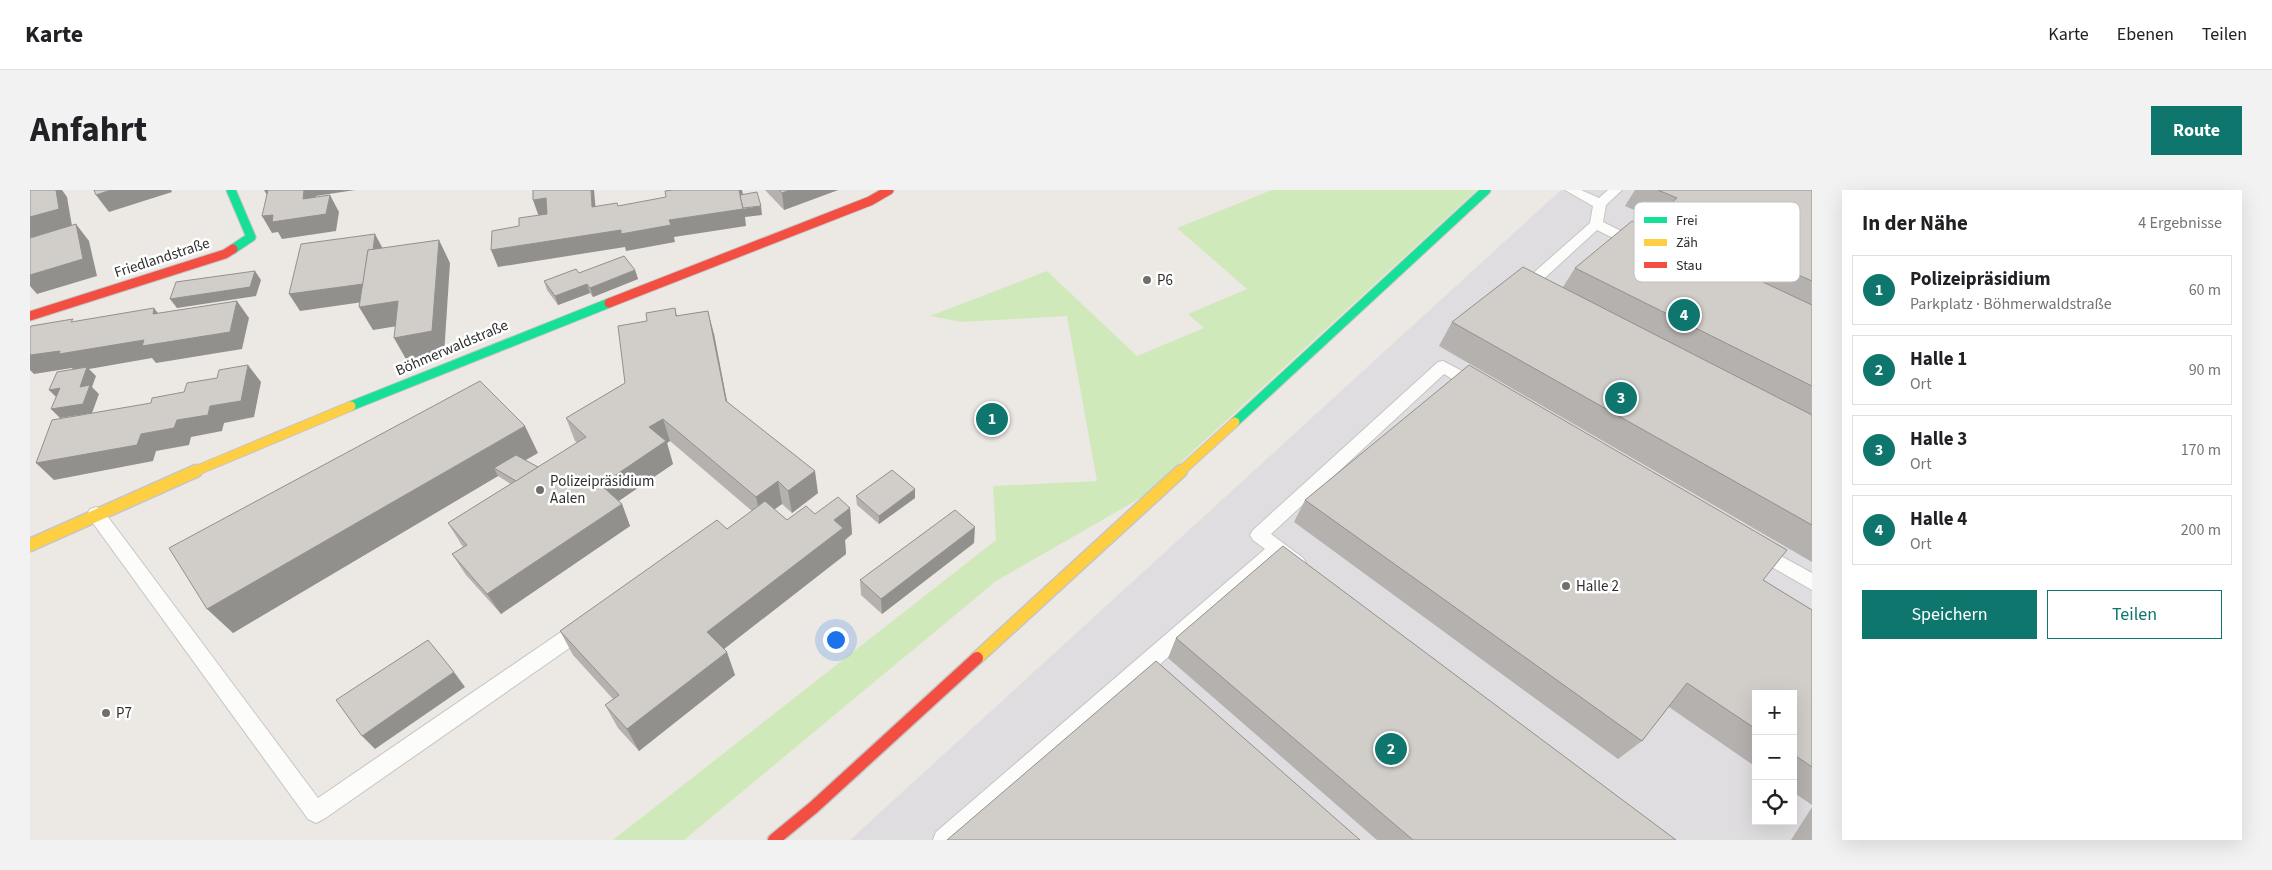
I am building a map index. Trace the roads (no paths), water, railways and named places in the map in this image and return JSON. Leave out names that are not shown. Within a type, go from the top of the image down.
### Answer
[{"type":"main road","name":"Friedlandstraße","points":[[30,316],[225,254],[251,237],[231,190]]},
{"type":"main road","name":"Böhmerwaldstraße","points":[[30,545],[96,514],[527,333],[870,201],[890,190]]},
{"type":"main road","points":[[774,840],[814,807],[1150,501],[1484,192]]},
{"type":"lane","points":[[1571,190],[1600,204]]},
{"type":"lane","points":[[1544,295],[1527,286],[1596,224],[1600,204],[1616,190]]},
{"type":"lane","points":[[1596,224],[1634,242]]},
{"type":"lane","points":[[1309,572],[1259,535],[1443,366],[1494,396]]},
{"type":"lane","points":[[96,514],[316,812],[603,614]]},
{"type":"lane","points":[[1743,542],[1812,582]]},
{"type":"lane","points":[[944,840],[1278,549]]},
{"type":"place","name":"P6","points":[[1147,280]]},
{"type":"place","name":"Halle 4","points":[[1684,315]]},
{"type":"place","name":"Halle 3","points":[[1621,398]]},
{"type":"place","name":"Polizeipräsidium","points":[[992,419]]},
{"type":"place","name":"Polizeipräsidium Aalen","points":[[540,490]]},
{"type":"place","name":"Halle 2","points":[[1566,586]]},
{"type":"place","name":"P7","points":[[106,713]]},
{"type":"place","name":"Halle 1","points":[[1391,749]]}]
